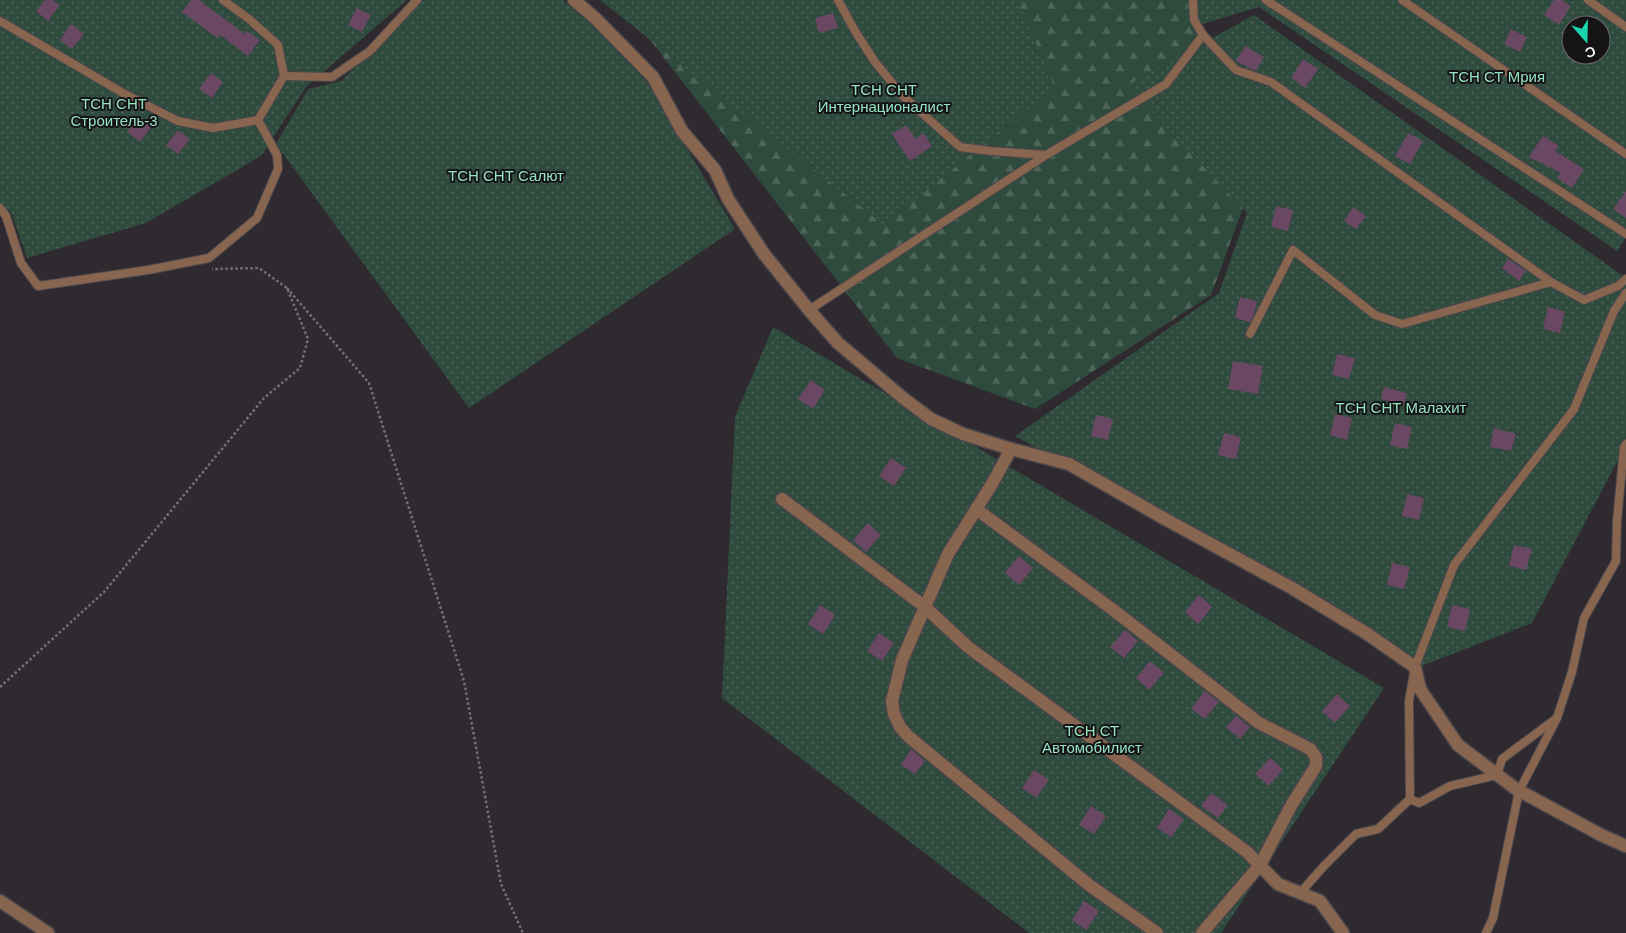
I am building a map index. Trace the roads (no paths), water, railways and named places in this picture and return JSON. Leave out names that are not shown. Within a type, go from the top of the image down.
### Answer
[{"type":"street","points":[[574,0],[595,18],[653,78],[682,131],[715,170],[728,199],[764,254],[809,310],[838,342],[903,398],[931,419],[963,434],[1069,464],[1292,588],[1366,633],[1415,667],[1420,689],[1458,745],[1519,790],[1603,836],[1626,846]]},
{"type":"street","points":[[1011,449],[992,484],[948,554],[902,660],[892,701],[894,714],[900,727],[909,737],[1089,885],[1157,933]]},
{"type":"street","points":[[782,499],[925,607],[968,647],[1247,852],[1278,884],[1320,901],[1343,933]]},
{"type":"street","points":[[976,509],[1112,609],[1259,722],[1314,752],[1316,766],[1292,804],[1260,865],[1202,933]]},
{"type":"street","points":[[0,902],[48,933]]},
{"type":"lane","points":[[0,21],[123,93],[178,120],[213,128],[258,120],[284,76],[278,45],[249,19],[222,0]]},
{"type":"lane","points":[[284,76],[332,77],[370,51],[417,0]]},
{"type":"lane","points":[[838,0],[875,62],[903,96],[960,147],[1046,155]]},
{"type":"lane","points":[[1193,0],[1194,20],[1203,36],[1236,70],[1271,82],[1551,282],[1584,300],[1618,286],[1626,279]]},
{"type":"lane","points":[[1266,0],[1626,234]]},
{"type":"lane","points":[[1402,0],[1626,154]]},
{"type":"lane","points":[[1588,0],[1626,27]]},
{"type":"lane","points":[[809,310],[1046,155],[1166,84],[1203,36]]},
{"type":"lane","points":[[0,208],[6,216],[21,263],[38,286],[148,270],[208,258],[257,218],[278,169],[277,155],[258,120]]},
{"type":"lane","points":[[1250,334],[1293,250],[1375,315],[1402,324],[1551,282]]},
{"type":"lane","points":[[1301,892],[1356,834],[1378,829],[1410,799],[1409,701],[1415,667],[1454,565],[1574,409],[1614,311],[1626,293]]},
{"type":"lane","points":[[1486,933],[1493,918],[1519,790],[1557,718],[1572,672],[1584,618],[1616,562],[1617,521],[1624,447],[1626,444]]},
{"type":"lane","points":[[1410,799],[1419,803],[1450,786],[1497,775],[1502,759],[1557,718]]},
{"type":"park label","name":"ТСН СТ Мрия","points":[[1497,77]]},
{"type":"park label","name":"ТСН СНТ Интернационалист","points":[[884,98]]},
{"type":"park label","name":"ТСН СНТ Строитель-3","points":[[114,112]]},
{"type":"park label","name":"ТСН СНТ Салют","points":[[506,176]]},
{"type":"park label","name":"ТСН СНТ Малахит","points":[[1401,408]]},
{"type":"park label","name":"ТСН СТ Автомобилист","points":[[1092,740]]}]
